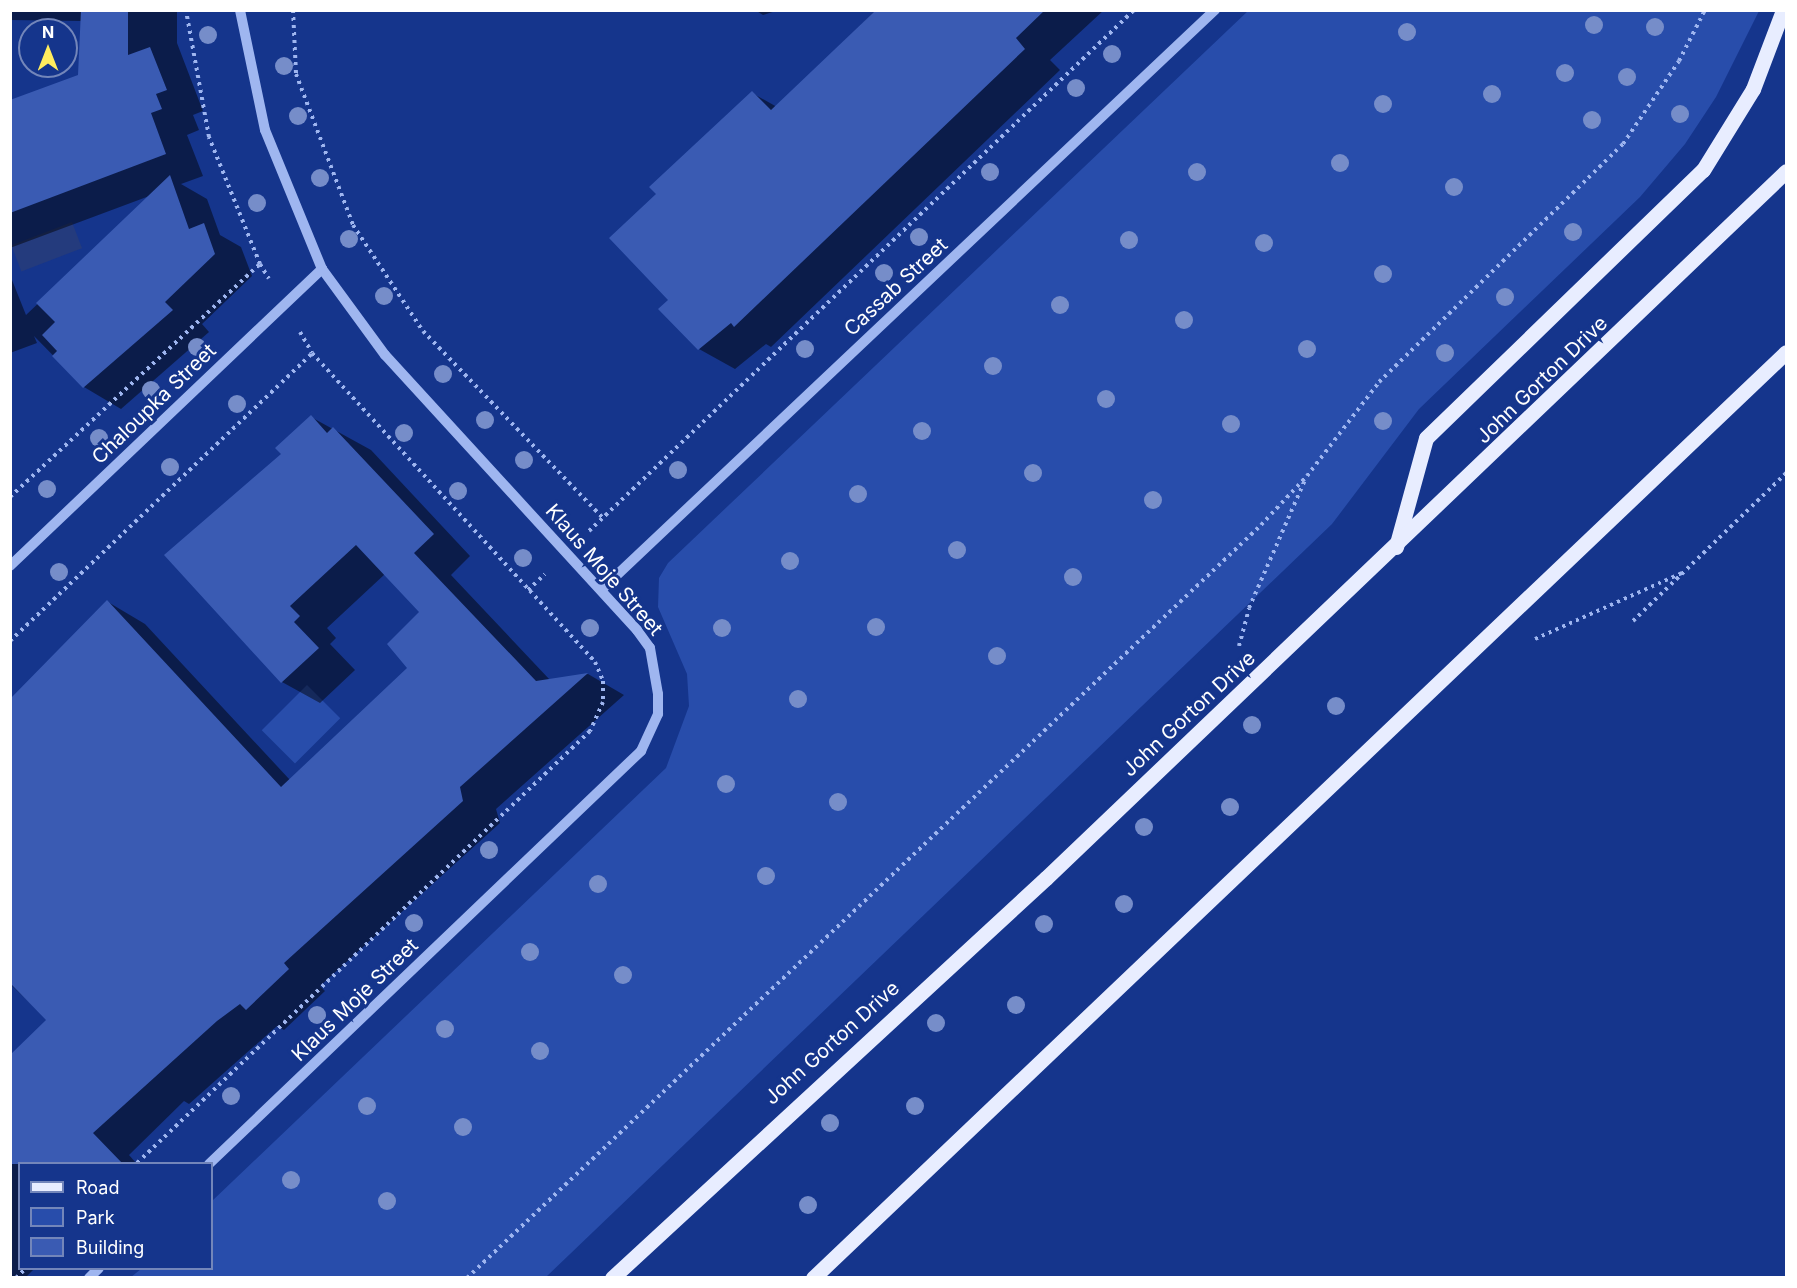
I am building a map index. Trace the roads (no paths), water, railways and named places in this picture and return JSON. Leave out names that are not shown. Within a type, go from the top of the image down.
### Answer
[{"type":"main road","points":[[1396,547],[1426,438],[1703,170],[1754,89],[1783,10]]},
{"type":"main road","name":"John Gorton Drive","points":[[612,1278],[1396,547],[1786,171]]},
{"type":"main road","points":[[813,1278],[1786,352]]},
{"type":"street","name":"Klaus Moje Street","points":[[211,1162],[641,751],[658,714],[657,672],[637,630],[385,356],[322,268],[265,130],[240,10]]},
{"type":"street","name":"Cassab Street","points":[[601,591],[1215,10]]},
{"type":"street","name":"Chaloupka Street","points":[[10,566],[322,268]]}]
